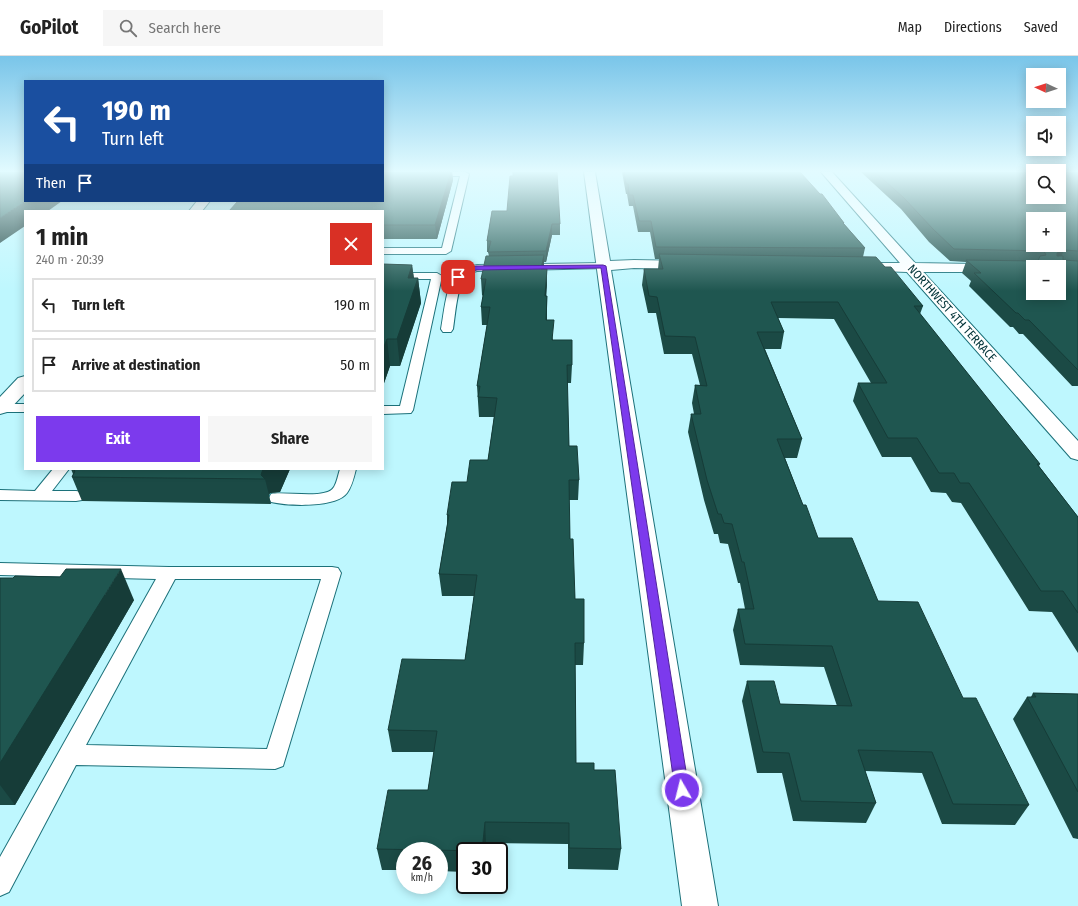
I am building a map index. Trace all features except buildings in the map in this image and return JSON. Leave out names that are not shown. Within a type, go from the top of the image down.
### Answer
[{"type":"street","points":[[595,212],[700,906]]},
{"type":"street","name":"NORTHWEST 4TH TERRACE","points":[[861,212],[1078,454]]},
{"type":"street","points":[[603,266],[634,264],[705,265]]},
{"type":"street","points":[[840,266],[1026,268]]},
{"type":"street","points":[[0,408],[24,383]]},
{"type":"lane","points":[[384,251],[446,251],[456,212]]},
{"type":"lane","points":[[447,329],[458,277],[465,271],[476,268],[603,266]]},
{"type":"lane","points":[[384,276],[437,276],[406,410],[384,410]]},
{"type":"lane","points":[[0,408],[24,408]]},
{"type":"lane","points":[[40,496],[60,470]]},
{"type":"lane","points":[[277,498],[327,498],[335,495],[341,490],[348,470]]},
{"type":"lane","points":[[0,495],[76,496]]},
{"type":"lane","points":[[0,569],[332,573],[275,759],[69,755]]},
{"type":"lane","points":[[0,883],[169,572]]},
{"type":"route","points":[[458,277],[465,271],[476,268],[582,268],[603,266],[682,790]]}]
